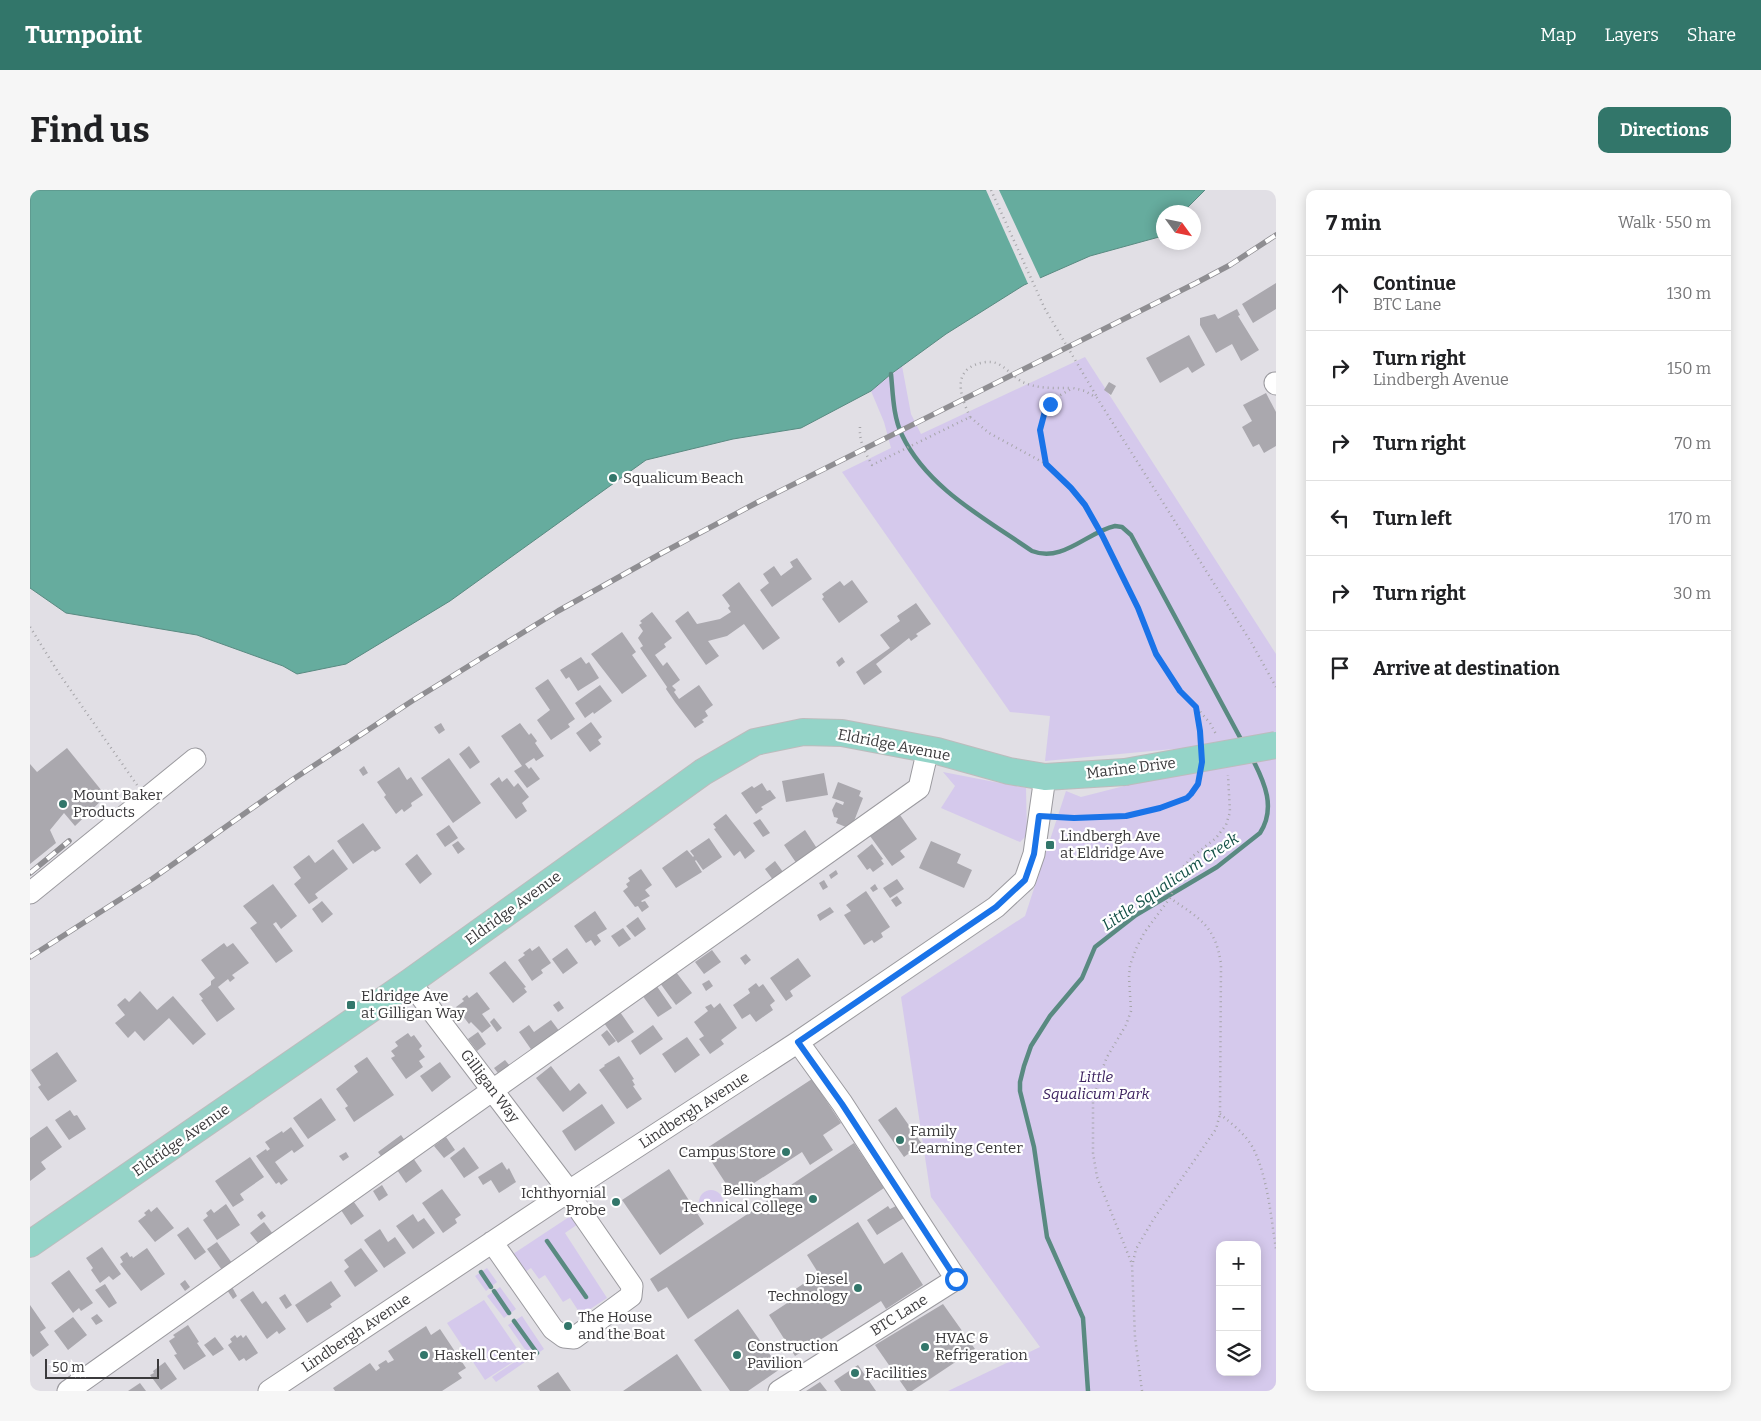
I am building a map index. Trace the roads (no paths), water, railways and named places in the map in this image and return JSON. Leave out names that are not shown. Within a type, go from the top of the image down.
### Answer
[{"type":"main road","name":"Eldridge Avenue","points":[[30,1244],[410,982],[703,772],[755,742],[803,732],[842,733],[928,749],[1009,771],[1044,777]]},
{"type":"main road","name":"Marine Drive","points":[[1044,777],[1125,772],[1276,745]]},
{"type":"street","points":[[68,1391],[494,1091],[919,788],[928,749]]},
{"type":"street","points":[[30,893],[195,759]]},
{"type":"street","name":"Lindbergh Avenue","points":[[269,1391],[569,1191],[798,1042],[996,907],[1025,880],[1034,854],[1044,777]]},
{"type":"street","name":"Gilligan Way","points":[[410,982],[569,1191],[576,1205],[632,1286],[631,1296],[574,1338],[564,1337],[553,1329],[492,1242]]},
{"type":"street","name":"BTC Lane","points":[[779,1391],[956,1279],[842,1104],[798,1042]]},
{"type":"waterway","name":"Little Squalicum Creek","points":[[891,374],[897,420],[902,435],[913,454],[942,487],[996,527],[1032,551],[1043,554],[1065,550],[1105,529],[1115,526],[1122,527],[1131,535],[1243,743]]},
{"type":"waterway","name":"Little Squalicum Creek","points":[[1088,1391],[1083,1318],[1047,1237],[1034,1147],[1020,1091],[1024,1066],[1031,1046],[1050,1016],[1082,978],[1095,947],[1136,915],[1217,867],[1260,833],[1265,824],[1268,805],[1261,777],[1252,758]]},
{"type":"waterway","points":[[547,1241],[586,1297]]},
{"type":"waterway","points":[[481,1272],[491,1287]]},
{"type":"waterway","points":[[494,1291],[509,1313]]},
{"type":"waterway","points":[[514,1321],[537,1353]]},
{"type":"railway","points":[[30,957],[152,879],[292,780],[412,701],[558,611],[758,502],[1196,283],[1230,265],[1276,235]]},
{"type":"railway","points":[[30,873],[69,841]]},
{"type":"place","name":"Squalicum Beach","points":[[613,478]]},
{"type":"place","name":"Mount Baker Products","points":[[63,804]]},
{"type":"place","name":"Lindbergh Ave at Eldridge Ave","points":[[1050,845]]},
{"type":"place","name":"Eldridge Ave at Gilligan Way","points":[[351,1005]]},
{"type":"place","name":"Family Learning Center","points":[[900,1140]]},
{"type":"place","name":"Campus Store","points":[[786,1152]]},
{"type":"place","name":"Bellingham Technical College","points":[[813,1199]]},
{"type":"place","name":"Ichthyornial Probe","points":[[616,1202]]},
{"type":"place","name":"Diesel Technology","points":[[858,1288]]},
{"type":"place","name":"The House and the Boat","points":[[568,1326]]},
{"type":"place","name":"HVAC & Refrigeration","points":[[925,1347]]},
{"type":"place","name":"Haskell Center","points":[[424,1355]]},
{"type":"place","name":"Construction Pavilion","points":[[737,1355]]},
{"type":"place","name":"Facilities","points":[[855,1373]]},
{"type":"park label","name":"Little Squalicum Park","points":[[1096,1086]]}]
